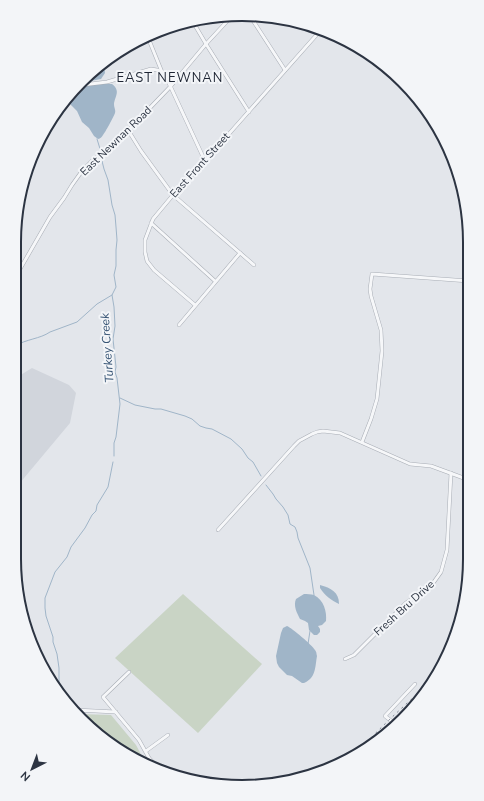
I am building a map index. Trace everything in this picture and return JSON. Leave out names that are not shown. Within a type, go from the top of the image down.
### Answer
[{"type":"street","name":"East Newnan Road","points":[[21,267],[46,223],[82,171],[93,160],[119,140],[170,87],[227,21]]},
{"type":"street","points":[[253,21],[285,70]]},
{"type":"street","points":[[195,26],[249,112]]},
{"type":"street","name":"East Front Street","points":[[195,305],[154,270],[147,261],[145,240],[151,223],[156,214],[173,194],[205,161],[317,34]]},
{"type":"street","points":[[150,41],[162,72],[167,79],[205,161]]},
{"type":"street","points":[[88,84],[107,82],[151,70],[162,72]]},
{"type":"street","points":[[128,130],[141,151],[173,194],[254,265]]},
{"type":"street","points":[[151,223],[215,281]]},
{"type":"street","points":[[179,325],[240,253]]},
{"type":"street","points":[[362,442],[377,399],[382,351],[381,330],[371,296],[370,288],[372,274],[463,281]]},
{"type":"street","points":[[218,530],[299,441],[312,434],[323,432],[340,434],[362,442],[410,464],[431,466],[463,478]]},
{"type":"street","name":"Fresh Bru Drive","points":[[345,659],[354,654],[406,603],[431,586],[441,572],[447,550],[451,473]]},
{"type":"street","points":[[129,672],[103,697],[139,740],[151,760]]},
{"type":"street","points":[[392,721],[385,716],[415,684]]},
{"type":"street","points":[[81,710],[116,712]]},
{"type":"street","points":[[146,751],[168,735]]},
{"type":"shaded area","points":[[32,368],[69,385],[76,393],[70,423],[21,482],[21,375]]},
{"type":"green space","points":[[183,594],[262,664],[198,733],[115,658]]},
{"type":"green space","points":[[85,714],[111,715],[136,745],[142,756],[119,743],[96,725]]},
{"type":"water","points":[[105,69],[105,73],[101,79],[91,81]]},
{"type":"water","points":[[94,84],[112,84],[117,91],[114,104],[115,113],[104,134],[98,139],[82,122],[77,111],[70,104],[85,87]]},
{"type":"water","points":[[320,585],[334,591],[338,596],[339,604],[326,596],[320,588]]},
{"type":"water","points":[[304,594],[317,597],[325,610],[326,621],[322,625],[318,626],[320,632],[317,635],[314,635],[309,630],[308,623],[300,619],[296,609],[296,599]]},
{"type":"water","points":[[287,626],[306,641],[316,652],[317,656],[313,675],[304,683],[292,676],[287,675],[277,663],[276,656],[281,633],[283,628]]},
{"type":"waterway","name":"Turkey Creek","points":[[97,139],[101,152]]},
{"type":"waterway","name":"Turkey Creek","points":[[101,157],[108,180],[115,215],[117,240],[116,266],[114,275],[116,287],[112,295],[115,326],[113,339],[116,367],[115,372],[120,404],[114,443],[114,456]]},
{"type":"waterway","points":[[21,343],[77,322],[97,304],[112,295]]},
{"type":"waterway","name":"Turkey Creek","points":[[120,398],[135,405],[161,409],[185,416],[192,419],[200,426],[212,429],[231,439],[253,462],[261,476]]},
{"type":"waterway","points":[[59,683],[57,654],[46,616],[45,598],[55,572],[67,557],[71,547],[96,511],[97,505],[108,487],[113,462]]},
{"type":"waterway","name":"Turkey Creek","points":[[266,485],[288,515],[290,524],[295,527],[310,568],[314,595]]},
{"type":"waterway","name":"Turkey Creek","points":[[308,644],[310,631]]},
{"type":"railway","points":[[369,740],[416,695]]},
{"type":"district","name":"EAST NEWNAN","points":[[170,78]]}]
